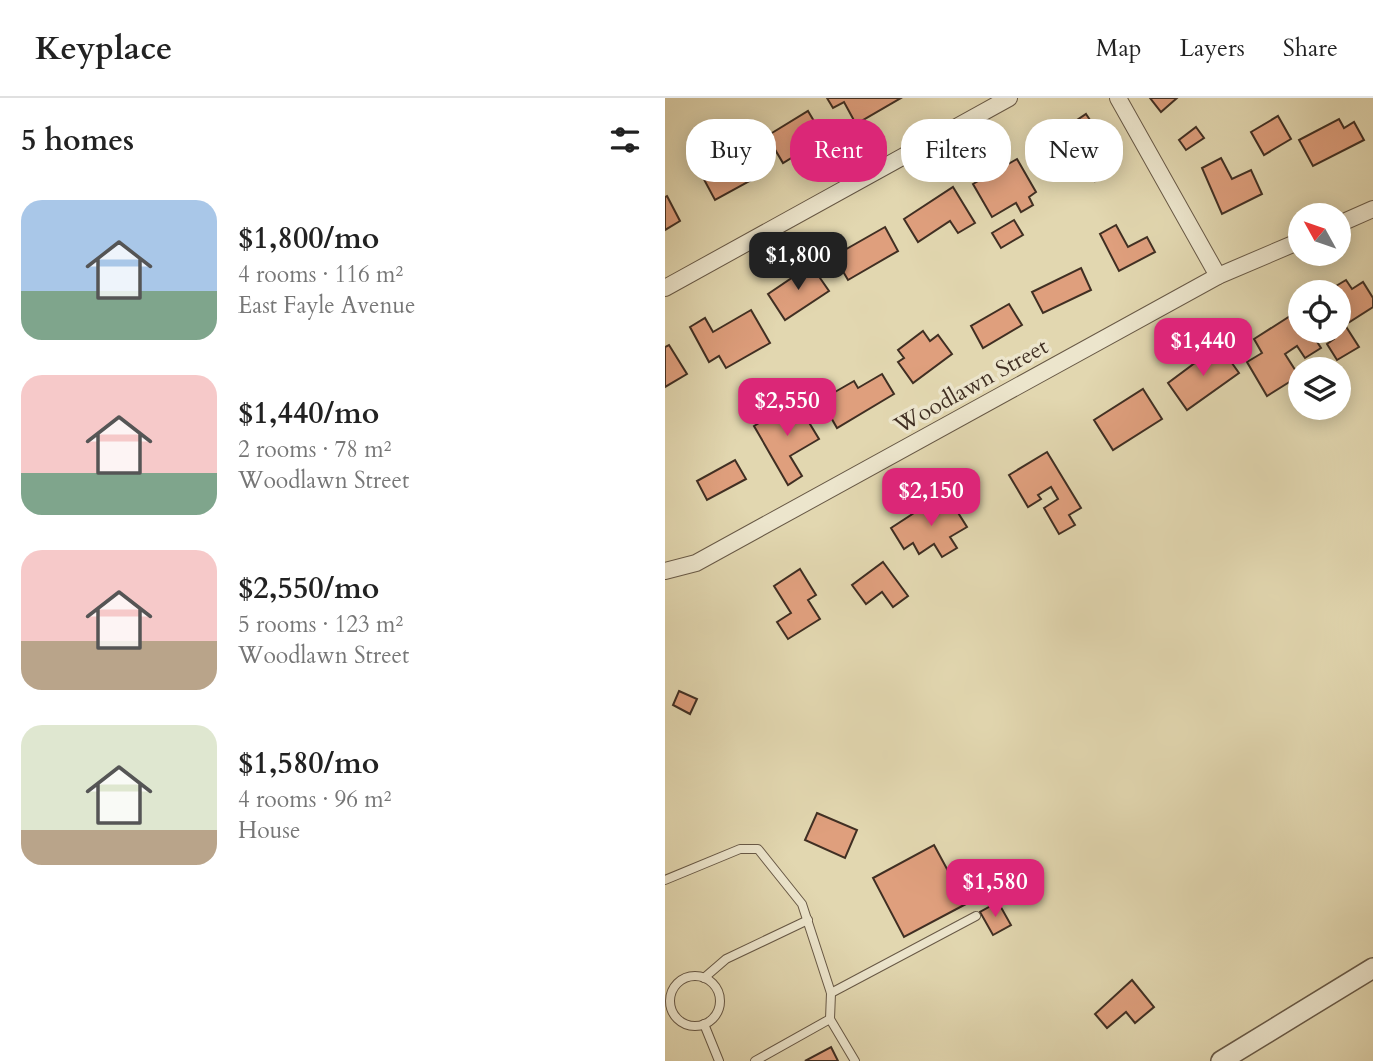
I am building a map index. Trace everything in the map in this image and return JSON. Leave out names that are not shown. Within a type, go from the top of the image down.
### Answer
[{"type":"street","points":[[665,288],[1009,98]]},
{"type":"street","points":[[1118,98],[1219,276]]},
{"type":"street","points":[[1351,219],[1373,209]]},
{"type":"street","name":"Woodlawn Street","points":[[665,571],[696,563],[1219,276],[1288,246]]},
{"type":"street","points":[[1221,1061],[1373,968]]},
{"type":"lane","points":[[665,880],[740,849],[758,849],[802,904],[831,993],[830,1020],[855,1061]]},
{"type":"lane","points":[[831,993],[976,916]]},
{"type":"lane","points":[[704,978],[726,959],[808,920]]},
{"type":"lane","points":[[691,975],[704,978],[713,983],[720,998],[716,1013],[703,1024],[695,1026],[679,1021],[673,1014],[667,994],[684,978],[691,975]]},
{"type":"lane","points":[[755,1061],[830,1020]]},
{"type":"lane","points":[[703,1024],[719,1061]]},
{"type":"building","points":[[827,98],[901,98],[865,119],[853,119],[844,102],[833,108]]},
{"type":"building","points":[[1150,98],[1177,98],[1161,112]]},
{"type":"building","points":[[808,111],[813,119],[795,119]]},
{"type":"building","points":[[1278,116],[1291,139],[1264,155],[1251,132]]},
{"type":"building","points":[[1339,119],[1344,128],[1354,122],[1364,140],[1313,166],[1299,140]]},
{"type":"building","points":[[790,122],[790,159],[783,163],[776,151],[776,131]]},
{"type":"building","points":[[1196,127],[1204,138],[1186,150],[1179,140]]},
{"type":"building","points":[[1221,158],[1232,179],[1251,170],[1262,194],[1222,214],[1202,168]]},
{"type":"building","points":[[1017,159],[1025,173],[1025,182],[1030,182],[1036,192],[1029,197],[1033,205],[1021,212],[1016,203],[992,217],[973,184],[1011,182],[1011,162]]},
{"type":"building","points":[[705,182],[748,182],[715,200]]},
{"type":"building","points":[[953,187],[975,223],[958,233],[950,221],[918,242],[904,219]]},
{"type":"building","points":[[667,196],[680,221],[665,230],[665,197]]},
{"type":"building","points":[[1014,220],[1023,235],[1001,248],[992,233]]},
{"type":"building","points":[[1116,225],[1128,247],[1147,237],[1155,252],[1119,271],[1100,234]]},
{"type":"building","points":[[885,227],[898,251],[848,280],[834,256]]},
{"type":"building","points":[[811,265],[829,291],[785,320],[768,294]]},
{"type":"building","points":[[1081,268],[1091,290],[1043,313],[1032,292]]},
{"type":"building","points":[[1363,282],[1373,298],[1373,307],[1351,321],[1351,288]]},
{"type":"building","points":[[1009,304],[1022,325],[983,348],[971,326]]},
{"type":"building","points":[[751,310],[770,343],[726,368],[719,356],[709,362],[690,327],[705,318],[713,332]]},
{"type":"building","points":[[1288,317],[1288,343],[1318,343],[1321,348],[1307,357],[1297,346],[1285,354],[1288,359],[1288,383],[1267,396],[1247,362],[1262,353],[1254,339]]},
{"type":"building","points":[[923,331],[930,341],[938,335],[952,354],[913,383],[898,362],[904,358],[898,350]]},
{"type":"building","points":[[1351,334],[1359,347],[1342,357],[1335,357],[1327,344],[1351,343]]},
{"type":"building","points":[[669,345],[687,374],[665,387],[665,347]]},
{"type":"building","points":[[1219,345],[1239,373],[1187,410],[1168,383]]},
{"type":"building","points":[[882,374],[894,394],[837,428],[821,400],[854,381],[858,388]]},
{"type":"building","points":[[1143,389],[1162,419],[1113,450],[1094,420]]},
{"type":"building","points":[[796,401],[819,439],[790,456],[802,476],[788,485],[754,426]]},
{"type":"building","points":[[1047,452],[1081,508],[1069,515],[1075,525],[1059,534],[1044,508],[1058,499],[1051,487],[1038,495],[1041,499],[1028,507],[1009,475]]},
{"type":"building","points":[[735,460],[746,479],[707,500],[697,481]]},
{"type":"building","points":[[937,498],[942,505],[950,500],[967,527],[950,537],[957,548],[942,557],[934,544],[919,554],[913,543],[904,549],[891,528]]},
{"type":"building","points":[[883,562],[908,596],[893,607],[882,592],[866,604],[852,585]]},
{"type":"building","points":[[800,569],[816,595],[808,600],[820,619],[788,639],[777,622],[791,613],[774,586]]},
{"type":"building","points":[[679,691],[697,699],[690,714],[673,705]]},
{"type":"building","points":[[817,813],[857,830],[845,858],[805,840]]},
{"type":"building","points":[[934,845],[966,904],[904,937],[873,878]]},
{"type":"building","points":[[998,902],[1011,925],[993,935],[980,912]]},
{"type":"building","points":[[1132,980],[1154,1007],[1135,1023],[1126,1012],[1107,1028],[1095,1014]]},
{"type":"building","points":[[831,1047],[838,1061],[805,1061]]}]
